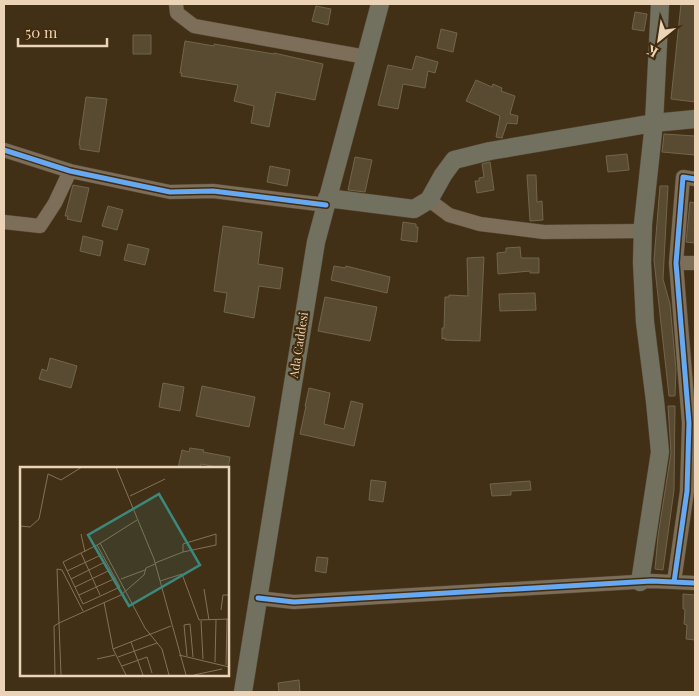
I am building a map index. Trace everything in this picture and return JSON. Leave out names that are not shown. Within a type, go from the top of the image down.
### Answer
[{"type":"main road","name":"Ada Caddesi","points":[[243,692],[316,242],[380,4]]},
{"type":"main road","points":[[640,582],[660,452],[645,322],[643,231],[654,123],[660,4]]},
{"type":"main road","points":[[327,202],[414,209],[429,200],[454,160],[490,151],[654,123],[695,119]]},
{"type":"street","points":[[176,4],[177,13],[194,26],[366,57]]},
{"type":"street","points":[[4,150],[70,171],[170,192],[213,191],[327,202]]},
{"type":"street","points":[[4,222],[40,226],[55,203],[70,171]]},
{"type":"street","points":[[674,582],[691,492],[692,423],[689,348],[676,262],[683,177],[695,179]]},
{"type":"street","points":[[429,200],[449,215],[480,224],[544,232],[643,231]]},
{"type":"street","points":[[676,262],[695,264]]},
{"type":"street","points":[[258,598],[294,602],[640,582],[695,582]]},
{"type":"building","points":[[681,4],[695,4],[695,102],[671,99]]},
{"type":"building","points":[[316,6],[331,9],[328,25],[312,21]]},
{"type":"building","points":[[635,12],[647,14],[644,31],[632,29]]},
{"type":"building","points":[[441,29],[457,33],[453,52],[437,48]]},
{"type":"building","points":[[133,35],[151,35],[151,54],[133,54]]},
{"type":"building","points":[[185,41],[274,53],[323,64],[315,100],[276,92],[269,127],[251,123],[254,106],[234,101],[238,85],[181,76]]},
{"type":"building","points":[[416,56],[438,62],[435,73],[428,71],[425,88],[403,84],[398,109],[378,105],[388,65],[412,70]]},
{"type":"building","points":[[476,80],[492,87],[493,84],[502,88],[501,91],[515,96],[510,114],[518,116],[517,124],[507,123],[502,138],[496,137],[500,116],[466,101]]},
{"type":"building","points":[[86,97],[107,99],[99,152],[80,149],[79,145]]},
{"type":"building","points":[[664,134],[695,136],[695,155],[662,152]]},
{"type":"building","points":[[627,154],[629,170],[608,172],[606,156]]},
{"type":"building","points":[[355,157],[372,160],[365,192],[348,190]]},
{"type":"building","points":[[490,162],[494,190],[477,193],[475,181],[479,181],[479,178],[484,177],[482,164]]},
{"type":"building","points":[[270,166],[290,170],[287,186],[267,182]]},
{"type":"building","points":[[527,175],[536,175],[537,202],[542,201],[543,220],[530,221]]},
{"type":"building","points":[[73,185],[89,188],[81,222],[67,219],[68,216],[65,216]]},
{"type":"building","points":[[660,186],[668,186],[663,279],[670,304],[676,369],[675,396],[669,396],[654,260]]},
{"type":"building","points":[[690,202],[695,203],[695,243],[686,242]]},
{"type":"building","points":[[108,206],[123,210],[117,230],[102,226]]},
{"type":"building","points":[[403,222],[416,224],[416,227],[418,227],[417,242],[401,240]]},
{"type":"building","points":[[223,226],[262,232],[258,264],[283,268],[280,289],[259,286],[254,318],[224,312],[227,293],[214,291]]},
{"type":"building","points":[[83,236],[103,241],[100,256],[80,251]]},
{"type":"building","points":[[128,244],[149,249],[145,265],[124,260]]},
{"type":"building","points":[[520,247],[521,258],[539,258],[539,273],[530,273],[530,271],[498,274],[497,253],[506,252],[506,248]]},
{"type":"building","points":[[484,257],[480,341],[442,339],[445,297],[449,297],[449,295],[468,296],[467,258]]},
{"type":"building","points":[[334,266],[345,268],[346,266],[390,277],[387,293],[331,280]]},
{"type":"building","points":[[535,293],[536,310],[500,311],[499,294]]},
{"type":"building","points":[[325,297],[377,307],[370,341],[318,331]]},
{"type":"building","points":[[50,358],[77,366],[71,388],[39,379],[42,369],[47,371]]},
{"type":"building","points":[[163,383],[184,387],[180,411],[159,407]]},
{"type":"building","points":[[202,386],[255,397],[249,427],[196,416]]},
{"type":"building","points":[[309,388],[330,393],[324,424],[344,429],[351,401],[363,404],[354,446],[300,434]]},
{"type":"building","points":[[668,406],[675,406],[674,490],[663,570],[655,569],[658,536],[671,453]]},
{"type":"building","points":[[190,448],[230,457],[228,467],[201,464],[200,467],[178,467],[182,450],[189,452]]},
{"type":"building","points":[[371,480],[386,482],[383,502],[369,500]]},
{"type":"building","points":[[530,481],[531,490],[511,491],[511,495],[492,496],[490,484]]},
{"type":"building","points":[[317,557],[328,558],[326,573],[315,571]]},
{"type":"building","points":[[683,594],[695,595],[695,640],[686,639],[687,625],[684,624]]},
{"type":"building","points":[[299,680],[300,692],[279,692],[278,683]]},
{"type":"cycle path","points":[[4,150],[70,171],[170,192],[213,191],[326,205]]},
{"type":"cycle path","points":[[674,582],[687,491],[689,423],[676,263],[683,177],[695,179]]},
{"type":"cycle path","points":[[258,598],[294,602],[652,581],[695,583]]}]
